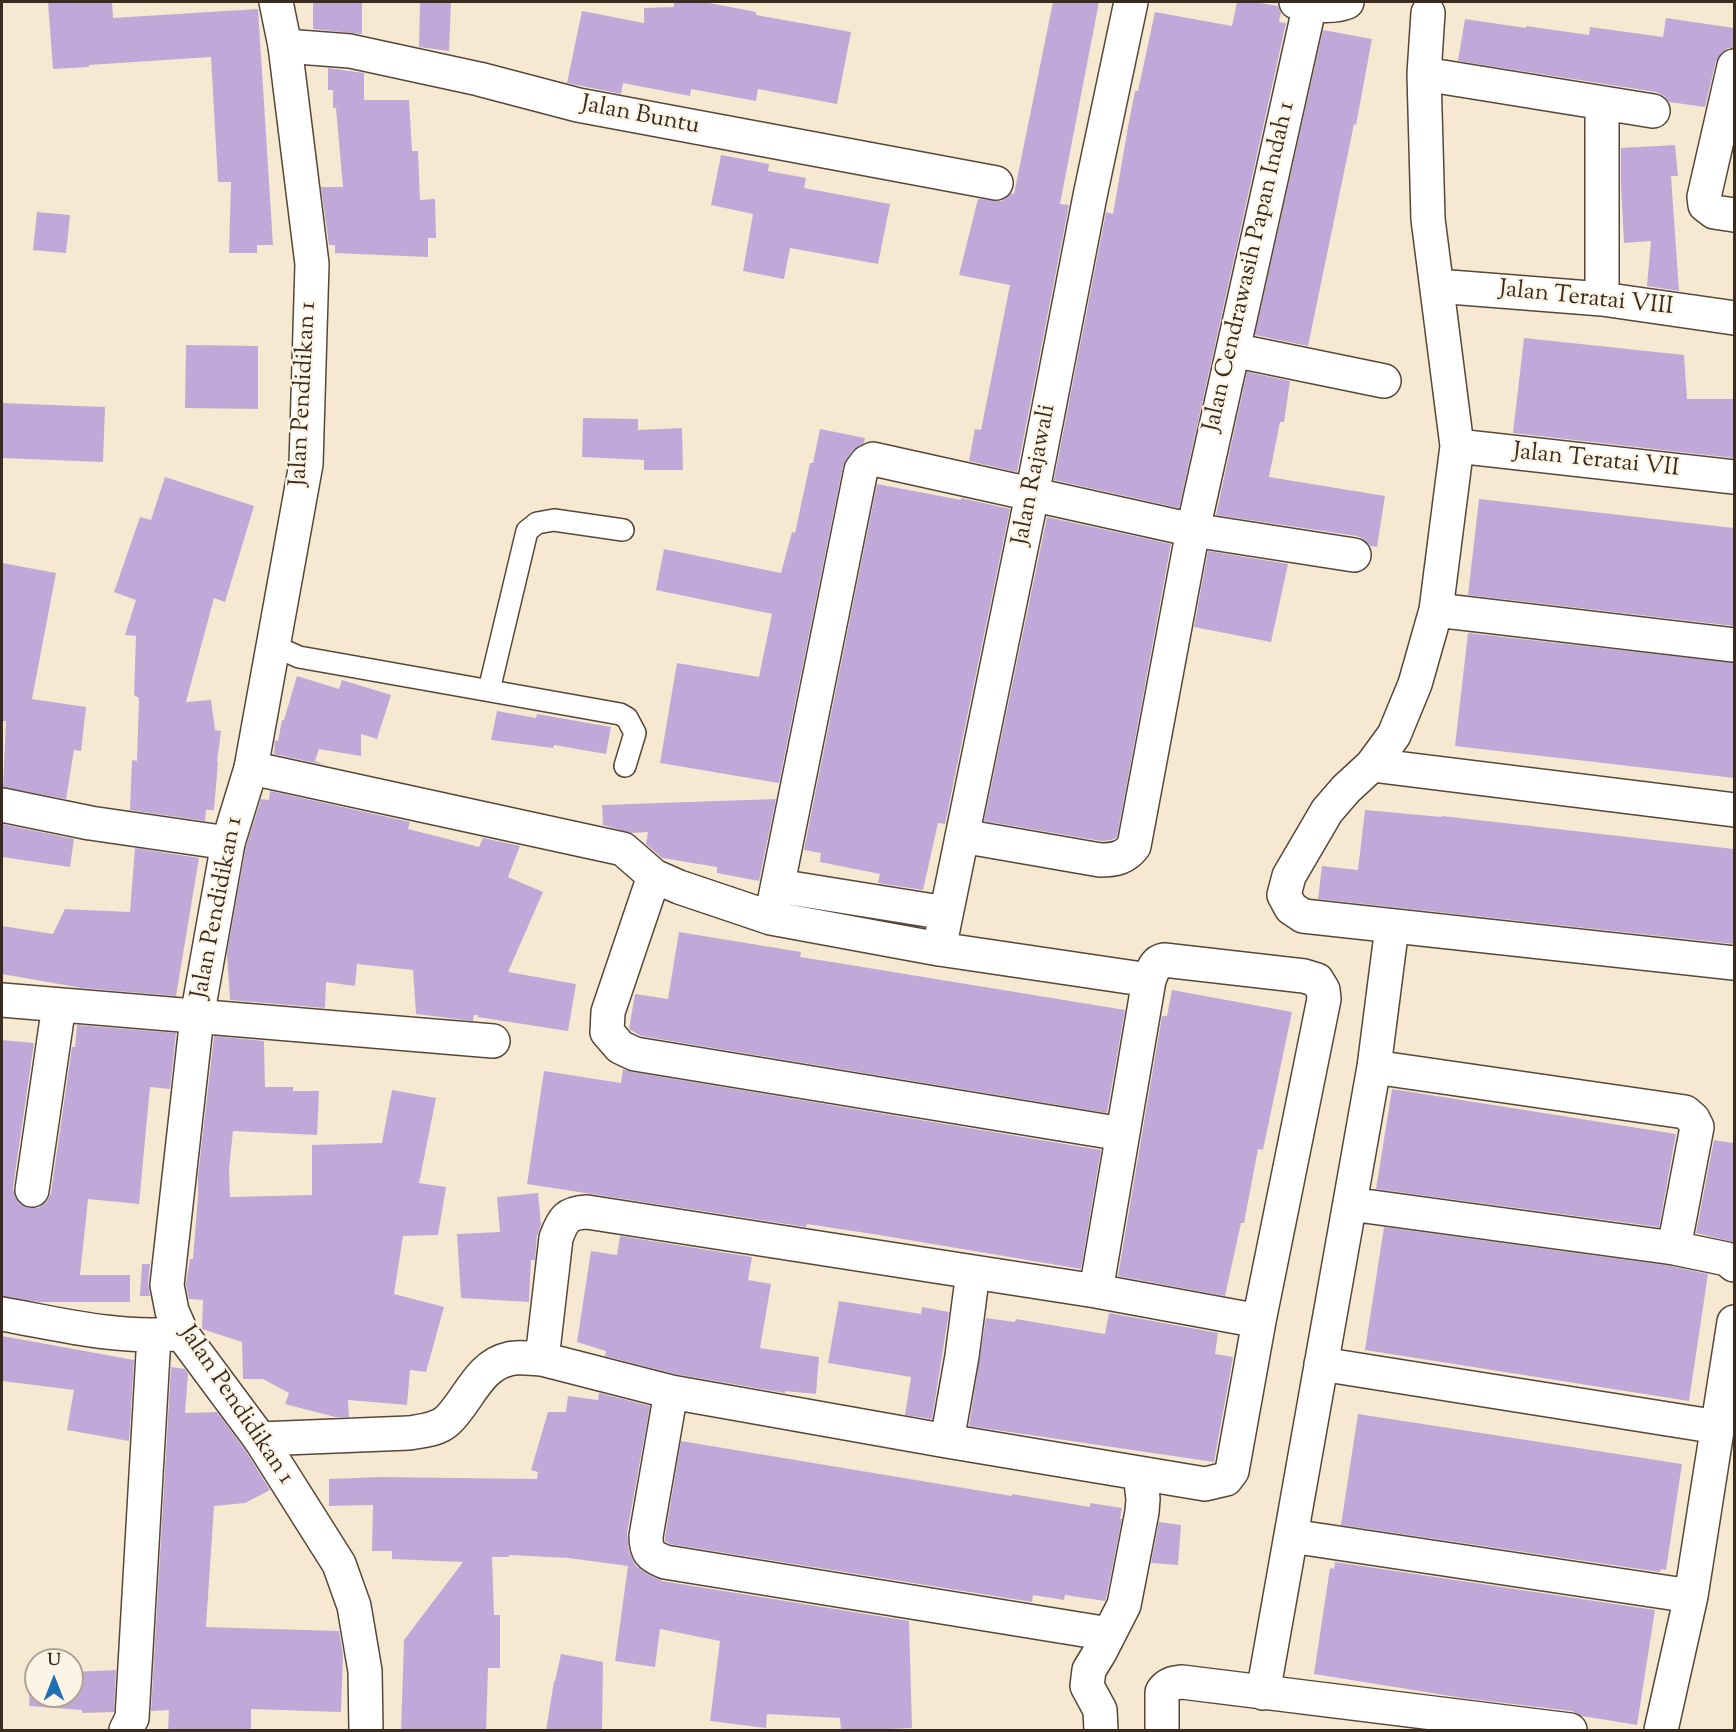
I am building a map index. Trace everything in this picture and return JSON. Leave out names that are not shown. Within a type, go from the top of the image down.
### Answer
[{"type":"street","name":"Jalan Pendidikan 1","points":[[276,2],[285,46],[312,264],[306,464],[251,768],[228,843],[197,1017],[167,1285],[172,1311],[168,1335],[261,1439],[339,1564],[354,1606],[365,1671],[366,1731]]},
{"type":"street","name":"Jalan Rajawali","points":[[939,949],[1131,2]]},
{"type":"street","points":[[1303,3],[1342,4],[1347,2]]},
{"type":"street","name":"Jalan Cendrawasih Papan Indah 1","points":[[962,836],[1100,860],[1115,860],[1129,853],[1134,846],[1193,530],[1233,350],[1303,3]]},
{"type":"street","points":[[1428,14],[1424,74],[1428,219],[1457,446],[1436,610],[1415,684],[1394,735],[1372,765],[1346,789],[1327,811],[1289,876],[1284,895],[1291,908],[1303,916],[1734,963]]},
{"type":"street","name":"Jalan Buntu","points":[[285,46],[360,53],[479,79],[578,105],[996,183]]},
{"type":"street","points":[[1734,66],[1704,197],[1705,205],[1714,212],[1734,215]]},
{"type":"street","points":[[1424,74],[1653,111]]},
{"type":"street","points":[[1602,103],[1602,299]]},
{"type":"street","name":"Jalan Teratai VIII","points":[[1437,286],[1602,299],[1734,318]]},
{"type":"street","points":[[1233,350],[1384,381]]},
{"type":"street","name":"Jalan Teratai VII","points":[[1457,446],[1734,477]]},
{"type":"street","points":[[771,918],[861,470],[867,462],[873,459],[1193,530],[1354,555]]},
{"type":"street","points":[[1436,610],[1734,645]]},
{"type":"street","points":[[1372,765],[1734,810]]},
{"type":"street","points":[[251,768],[623,849],[654,876],[679,887],[771,918],[939,949],[1149,980]]},
{"type":"street","points":[[2,805],[90,823],[228,843]]},
{"type":"street","points":[[654,876],[608,1012],[607,1032],[620,1047],[636,1054],[1122,1134]]},
{"type":"street","points":[[778,886],[946,913]]},
{"type":"street","points":[[1263,1693],[1374,1066],[1392,927]]},
{"type":"street","points":[[261,1439],[409,1433],[431,1430],[447,1421],[480,1378],[493,1366],[509,1359],[542,1359],[671,1392],[947,1441],[1206,1484],[1226,1479],[1232,1471],[1259,1321],[1324,999],[1323,990],[1317,980],[1304,976],[1164,960],[1155,965],[1149,980],[1096,1292]]},
{"type":"street","points":[[2,1000],[493,1041]]},
{"type":"street","points":[[33,1190],[59,1005]]},
{"type":"street","points":[[1374,1066],[1685,1112],[1693,1119],[1697,1127],[1674,1248]]},
{"type":"street","points":[[1350,1204],[1674,1248],[1727,1259],[1734,1265]]},
{"type":"street","points":[[542,1359],[556,1238],[561,1223],[574,1213],[587,1212],[973,1272],[1259,1321]]},
{"type":"street","points":[[947,1441],[962,1356],[973,1272]]},
{"type":"street","points":[[2,1314],[104,1333],[168,1335],[132,1718],[126,1731]]},
{"type":"street","points":[[1661,1731],[1723,1465],[1725,1411],[1734,1322]]},
{"type":"street","points":[[1321,1364],[1725,1411]]},
{"type":"street","points":[[671,1392],[646,1536],[646,1550],[652,1557],[665,1562],[1109,1634]]},
{"type":"street","points":[[1101,1731],[1100,1710],[1087,1686],[1089,1670],[1124,1605],[1142,1512],[1140,1473]]},
{"type":"street","points":[[1291,1536],[1691,1596]]},
{"type":"street","points":[[1162,1731],[1161,1692],[1171,1683],[1182,1682],[1570,1731]]},
{"type":"lane","points":[[489,690],[527,531],[537,523],[554,520],[623,530]]},
{"type":"lane","points":[[274,646],[299,657],[620,714],[627,718],[635,733],[625,766]]},
{"type":"building","points":[[48,2],[112,2],[113,18],[258,9],[273,245],[257,245],[257,253],[229,253],[231,182],[218,182],[211,57],[53,69]]},
{"type":"building","points":[[313,2],[362,2],[362,34],[313,29]]},
{"type":"building","points":[[420,2],[451,2],[449,51],[419,47]]},
{"type":"building","points":[[704,2],[756,12],[756,15],[851,32],[837,104],[758,89],[756,101],[691,89],[690,96],[623,83],[621,94],[567,83],[582,11],[644,23],[644,8],[674,7],[674,3]]},
{"type":"building","points":[[1053,2],[1099,2],[1060,204],[1069,205],[1017,472],[969,461],[975,429],[981,430],[1010,285],[959,275],[978,199],[1002,201],[1011,193],[1014,194]]},
{"type":"building","points":[[1237,2],[1278,6],[1281,13],[1279,22],[1286,23],[1179,508],[1054,480],[1106,212],[1113,214],[1135,91],[1138,91],[1155,12],[1232,26]]},
{"type":"building","points":[[1666,18],[1734,28],[1734,48],[1728,48],[1721,53],[1716,61],[1705,107],[1669,102],[1656,92],[1458,61],[1465,19],[1589,35],[1590,27],[1663,37]]},
{"type":"building","points":[[1323,30],[1372,39],[1356,125],[1354,124],[1308,346],[1255,335]]},
{"type":"building","points":[[328,68],[364,73],[364,100],[409,100],[412,151],[418,151],[420,200],[435,199],[436,238],[428,238],[428,257],[335,253],[335,245],[329,245],[321,187],[343,187],[336,108],[333,108],[333,90],[328,90]]},
{"type":"building","points":[[1675,145],[1678,176],[1671,176],[1679,291],[1647,286],[1651,241],[1624,243],[1621,185],[1621,148]]},
{"type":"building","points":[[721,155],[769,164],[768,171],[806,178],[804,188],[890,204],[878,264],[790,248],[784,279],[743,271],[753,214],[711,205]]},
{"type":"building","points":[[37,212],[70,215],[66,253],[33,250]]},
{"type":"building","points":[[1524,338],[1684,355],[1687,399],[1734,399],[1734,458],[1513,433]]},
{"type":"building","points":[[186,345],[258,346],[258,409],[185,408]]},
{"type":"building","points":[[1247,372],[1290,381],[1284,422],[1280,422],[1269,477],[1385,496],[1377,547],[1370,546],[1357,536],[1216,515]]},
{"type":"building","points":[[2,403],[105,407],[103,462],[2,458]]},
{"type":"building","points":[[583,418],[638,419],[638,430],[682,428],[683,470],[644,470],[644,460],[582,457]]},
{"type":"building","points":[[820,429],[865,438],[864,443],[852,451],[843,466],[779,783],[660,763],[677,663],[759,677],[772,614],[656,590],[664,549],[781,573],[792,532],[795,533]]},
{"type":"building","points":[[165,477],[254,506],[225,602],[214,598],[186,702],[211,700],[215,730],[221,731],[214,810],[206,810],[205,821],[130,810],[132,760],[137,761],[139,698],[134,695],[136,636],[125,635],[136,600],[114,592],[140,517],[151,520]]},
{"type":"building","points":[[877,484],[1010,509],[945,824],[938,823],[923,890],[878,883],[880,874],[820,862],[821,853],[804,850]]},
{"type":"building","points":[[1479,499],[1734,528],[1734,626],[1468,595]]},
{"type":"building","points":[[1047,517],[1171,544],[1117,837],[1111,840],[1101,841],[984,821]]},
{"type":"building","points":[[1208,551],[1288,564],[1271,642],[1194,627]]},
{"type":"building","points":[[2,563],[56,573],[32,699],[86,707],[81,751],[74,750],[66,799],[3,787],[6,721],[2,721]]},
{"type":"building","points":[[1468,633],[1734,663],[1734,778],[1455,746]]},
{"type":"building","points":[[297,676],[339,689],[342,680],[391,695],[377,739],[361,734],[361,756],[319,749],[315,761],[325,765],[274,754],[275,740],[278,741],[282,720],[284,720]]},
{"type":"building","points":[[497,711],[536,718],[537,714],[611,727],[606,754],[554,745],[553,748],[491,740]]},
{"type":"building","points":[[270,791],[410,822],[408,829],[479,847],[483,838],[520,846],[508,877],[543,892],[508,972],[576,984],[568,1031],[477,1015],[474,1015],[473,1021],[416,1014],[413,970],[357,964],[355,986],[326,982],[325,1008],[230,1000],[227,953],[246,847],[261,799],[269,800]]},
{"type":"building","points":[[776,799],[759,881],[717,873],[717,867],[662,858],[646,844],[648,832],[631,833],[603,825],[602,805]]},
{"type":"building","points":[[1365,810],[1442,816],[1734,849],[1734,944],[1318,899],[1322,866],[1358,870]]},
{"type":"building","points":[[2,824],[74,839],[70,867],[2,857]]},
{"type":"building","points":[[135,848],[199,858],[176,996],[82,988],[2,974],[2,926],[53,934],[65,909],[130,912]]},
{"type":"building","points":[[679,932],[801,952],[800,957],[1125,1010],[1107,1113],[641,1036],[629,1029],[635,994],[668,999]]},
{"type":"building","points":[[1172,990],[1292,1012],[1263,1150],[1258,1149],[1244,1223],[1241,1223],[1225,1296],[1118,1276],[1162,1016],[1167,1016]]},
{"type":"building","points":[[77,1025],[176,1033],[170,1089],[150,1087],[139,1204],[88,1199],[80,1275],[130,1275],[130,1302],[39,1302],[2,1296],[2,1040],[34,1043],[13,1188],[20,1204],[29,1208],[38,1208],[46,1202],[51,1193]]},
{"type":"building","points":[[214,1036],[264,1041],[265,1087],[293,1087],[293,1091],[319,1091],[317,1135],[233,1131],[229,1169],[230,1197],[312,1195],[312,1145],[382,1143],[392,1090],[436,1098],[419,1183],[446,1187],[438,1235],[403,1236],[394,1294],[444,1307],[426,1372],[410,1370],[407,1405],[348,1400],[349,1417],[335,1417],[285,1404],[289,1393],[263,1379],[243,1379],[242,1342],[202,1329],[203,1300],[189,1299],[186,1284],[190,1259],[193,1259],[198,1176]]},
{"type":"building","points":[[623,1069],[1101,1150],[1081,1269],[879,1235],[807,1224],[806,1227],[527,1184],[544,1071],[621,1083]]},
{"type":"building","points":[[1392,1089],[1676,1134],[1659,1227],[1376,1189]]},
{"type":"building","points":[[1714,1140],[1734,1143],[1734,1242],[1696,1233]]},
{"type":"building","points":[[538,1193],[541,1225],[537,1236],[535,1260],[531,1260],[529,1302],[461,1298],[457,1234],[500,1232],[497,1197]]},
{"type":"building","points":[[1384,1227],[1671,1266],[1708,1274],[1689,1401],[1365,1350]]},
{"type":"building","points":[[620,1236],[752,1257],[748,1280],[771,1284],[760,1348],[819,1357],[816,1394],[785,1391],[785,1393],[675,1374],[605,1356],[606,1351],[577,1342],[591,1251],[617,1255]]},
{"type":"building","points":[[142,1264],[150,1264],[148,1283],[150,1296],[140,1296]]},
{"type":"building","points":[[839,1301],[921,1314],[922,1307],[949,1312],[932,1419],[905,1415],[911,1377],[828,1363]]},
{"type":"building","points":[[1109,1313],[1218,1333],[1215,1354],[1233,1357],[1214,1462],[969,1426],[986,1318],[1015,1322],[1016,1319],[1105,1334]]},
{"type":"building","points":[[2,1336],[134,1360],[129,1441],[67,1430],[74,1390],[2,1381]]},
{"type":"building","points":[[171,1367],[185,1369],[188,1374],[185,1413],[217,1412],[245,1450],[270,1490],[245,1503],[214,1506],[206,1627],[339,1631],[343,1655],[341,1712],[251,1709],[251,1731],[168,1731],[169,1710],[151,1711]]},
{"type":"building","points":[[599,1393],[650,1406],[627,1533],[629,1552],[636,1566],[662,1581],[909,1621],[912,1728],[841,1731],[840,1718],[767,1714],[766,1728],[710,1721],[720,1641],[660,1629],[655,1667],[615,1661],[628,1566],[568,1558],[509,1555],[509,1557],[492,1557],[494,1615],[500,1615],[500,1668],[488,1668],[486,1731],[401,1731],[404,1640],[463,1562],[392,1559],[392,1551],[372,1551],[373,1505],[329,1506],[329,1479],[379,1477],[537,1479],[538,1472],[531,1470],[548,1412],[566,1412],[568,1396],[598,1400]]},
{"type":"building","points":[[1358,1414],[1682,1464],[1666,1570],[1661,1569],[1660,1572],[1341,1525]]},
{"type":"building","points":[[681,1441],[1012,1496],[1012,1494],[1090,1507],[1090,1503],[1122,1508],[1120,1519],[1122,1519],[1106,1599],[1105,1601],[1065,1595],[1064,1600],[1033,1595],[1032,1602],[670,1544],[665,1541],[665,1537]]},
{"type":"building","points":[[1159,1522],[1181,1525],[1178,1565],[1151,1563]]},
{"type":"building","points":[[1335,1562],[1655,1610],[1637,1725],[1582,1716],[1572,1711],[1463,1698],[1314,1674],[1330,1568],[1334,1569]]},
{"type":"building","points":[[561,1654],[603,1662],[602,1731],[546,1731]]},
{"type":"building","points":[[116,1670],[114,1712],[82,1713],[82,1710],[56,1708],[84,1708],[84,1671]]}]
